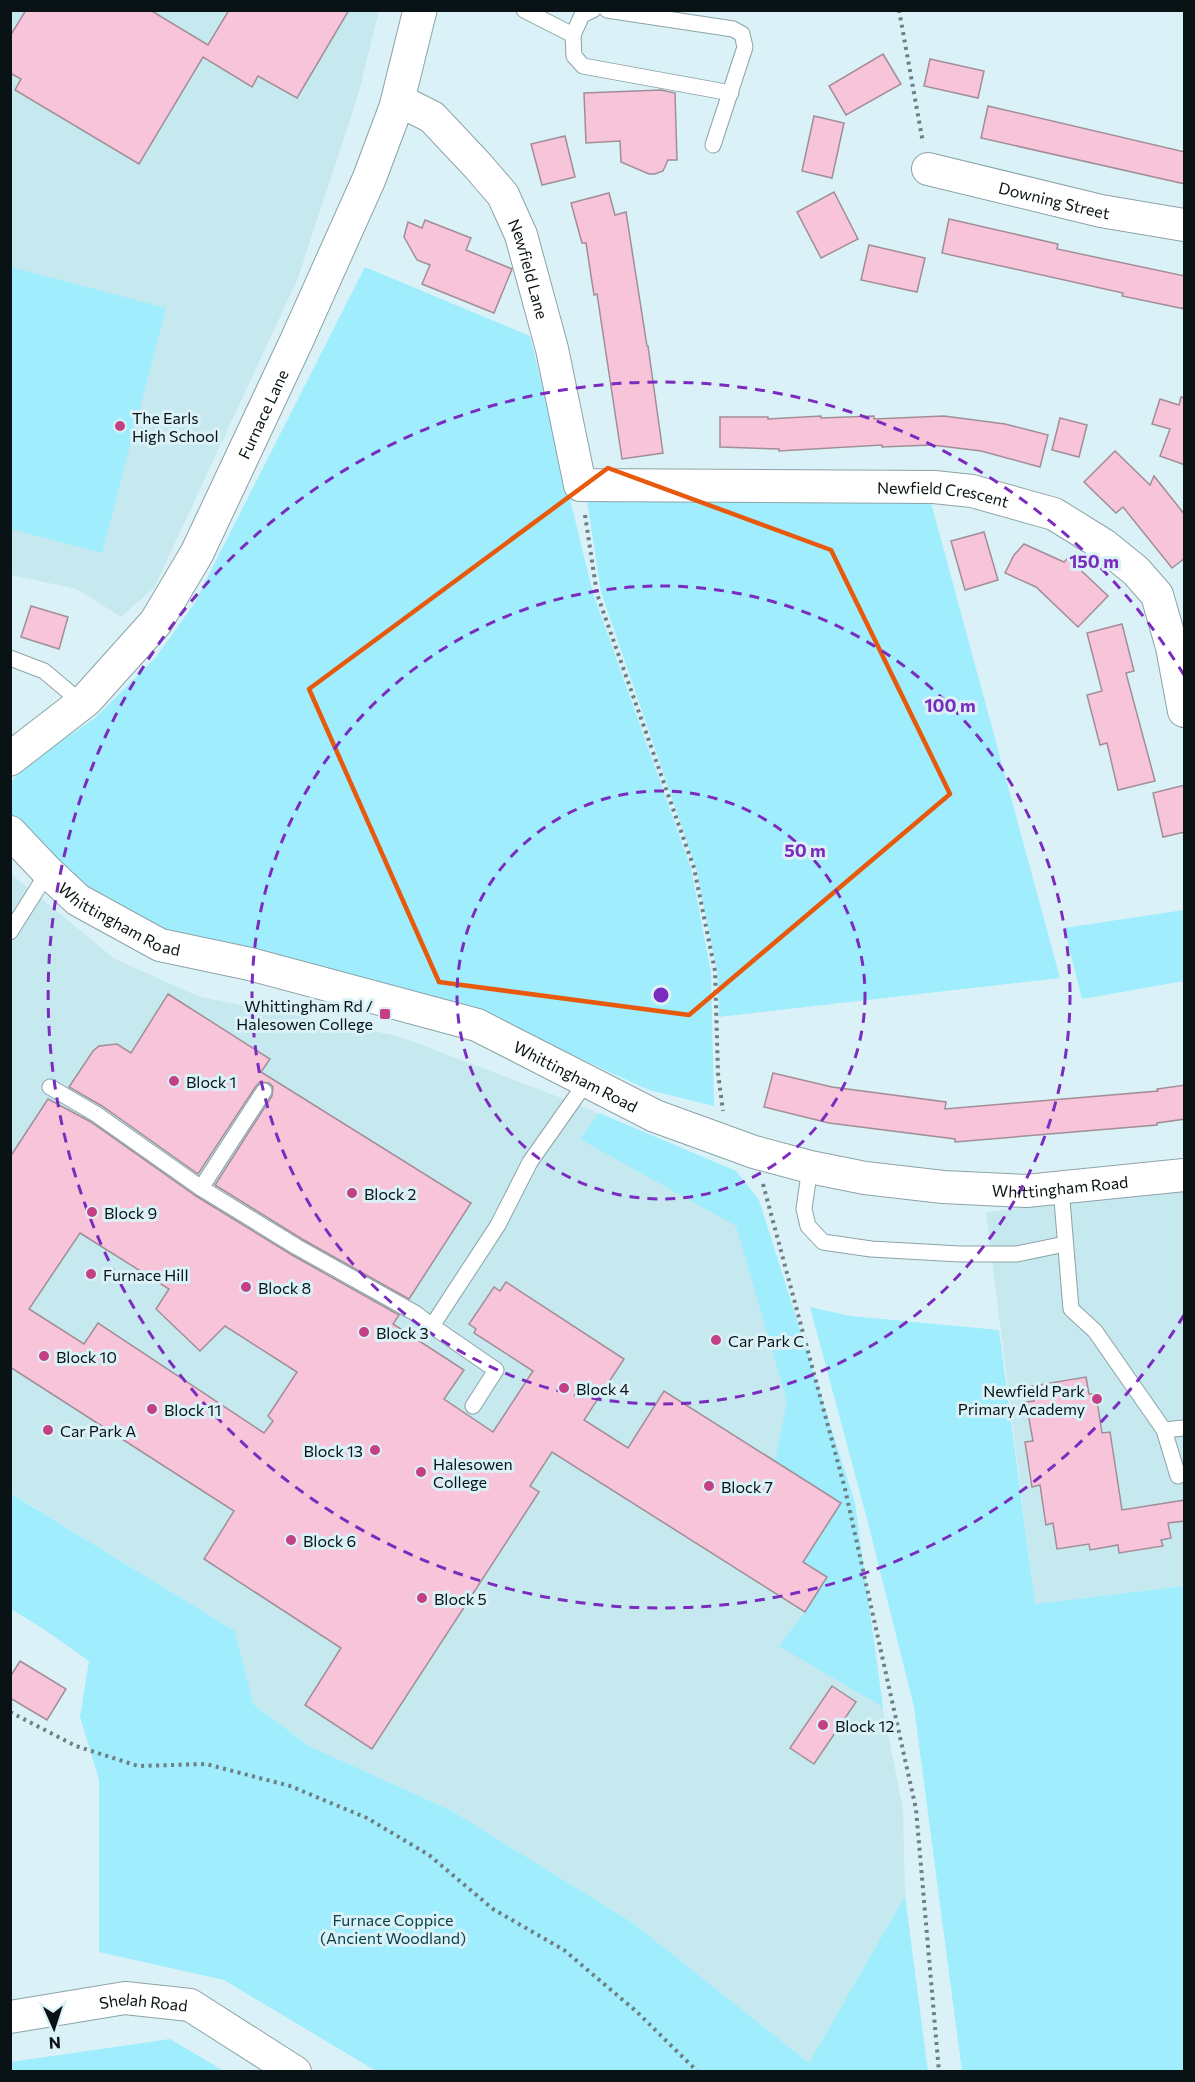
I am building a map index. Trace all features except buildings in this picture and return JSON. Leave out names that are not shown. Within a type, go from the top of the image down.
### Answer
[{"type":"street","name":"Furnace Lane","points":[[10,759],[21,753],[82,703],[156,622],[197,553],[296,342],[360,198],[398,100],[420,10]]},
{"type":"street","name":"Newfield Lane","points":[[398,100],[432,117],[503,195],[521,235],[552,349],[580,485]]},
{"type":"street","name":"Downing Street","points":[[928,169],[1101,211],[1185,225]]},
{"type":"street","name":"Newfield Crescent","points":[[580,485],[934,488],[972,491],[1054,514],[1104,545],[1136,571],[1157,595],[1172,647],[1185,711]]},
{"type":"street","name":"Whittingham Road","points":[[10,832],[78,900],[160,945],[250,964],[477,1024],[655,1116],[740,1147],[810,1167],[865,1178],[943,1187],[1026,1191],[1185,1175]]},
{"type":"street","name":"Shelah Road","points":[[10,2017],[125,1998],[190,2005],[295,2072]]},
{"type":"lane","points":[[524,10],[573,35]]},
{"type":"lane","points":[[593,10],[582,15],[573,35],[574,56],[583,66],[731,93]]},
{"type":"lane","points":[[607,10],[733,29],[742,34],[745,47],[713,145]]},
{"type":"lane","points":[[10,658],[44,671],[82,703]]},
{"type":"lane","points":[[10,932],[48,872]]},
{"type":"lane","points":[[432,1326],[498,1225],[530,1162],[587,1081]]},
{"type":"lane","points":[[51,1087],[96,1114],[201,1188],[297,1247],[415,1313],[496,1370],[473,1406]]},
{"type":"lane","points":[[201,1188],[264,1091]]},
{"type":"lane","points":[[810,1167],[804,1209],[808,1226],[823,1242],[871,1249],[960,1254],[1017,1254],[1065,1244]]},
{"type":"lane","points":[[1061,1188],[1071,1309],[1095,1331],[1164,1430],[1178,1476]]},
{"type":"lane","points":[[1164,1430],[1185,1428]]},
{"type":"path","points":[[899,10],[928,169]]},
{"type":"path","points":[[580,485],[597,594],[694,868],[715,971],[718,1073],[845,1489],[916,1809],[939,2072]]},
{"type":"path","points":[[10,1712],[76,1746],[138,1766],[206,1764],[290,1786],[367,1818],[429,1856],[493,1910],[564,1950],[637,2012],[698,2072]]},
{"type":"highlighted area","points":[[608,468],[831,550],[950,794],[689,1015],[439,982],[309,689]]},
{"type":"shaded area","name":"The Earls High School","points":[[11,11],[379,11],[359,92],[298,278],[154,588],[121,617],[77,589],[11,575]]},
{"type":"shaded area","name":"Halesowen College","points":[[10,873],[115,959],[200,997],[398,1036],[572,1102],[736,1171],[823,1451],[842,1503],[903,1809],[905,1896],[809,2063],[633,1923],[452,1811],[309,1746],[254,1705],[235,1631],[11,1493]]},
{"type":"shaded area","name":"Newfield Park Primary Academy","points":[[1184,1190],[1184,1586],[1035,1604],[986,1212]]},
{"type":"green space","points":[[11,267],[166,308],[102,553],[11,529]]},
{"type":"green space","points":[[365,267],[530,336],[593,593],[691,868],[711,972],[714,1106],[649,1090],[476,1011],[167,931],[82,889],[11,817],[10,785],[20,769],[95,718],[156,657],[194,604]]},
{"type":"green space","points":[[586,494],[930,499],[1060,978],[719,1017],[717,971],[696,868],[601,592]]},
{"type":"green space","points":[[1184,910],[1184,981],[1082,999],[1064,928]]},
{"type":"green space","points":[[599,1113],[736,1171],[759,1200],[855,1503],[883,1707],[779,1646],[805,1612],[827,1577],[801,1561],[840,1504],[775,1462],[787,1401],[736,1226],[580,1139]]},
{"type":"green space","points":[[810,1307],[850,1316],[999,1330],[1035,1604],[1184,1586],[1184,2071],[962,2071],[914,1707],[867,1519]]},
{"type":"green space","name":"Furnace Coppice (Ancient Woodland)","points":[[10,1493],[235,1631],[254,1705],[309,1746],[452,1811],[633,1923],[809,2063],[905,1896],[928,2071],[376,2071],[224,1980],[99,1952],[99,1780],[80,1717],[89,1661],[11,1609]]},
{"type":"green space","points":[[170,2039],[224,2071],[11,2071],[11,2062]]},
{"type":"place","name":"The Earls High School","points":[[120,426]]},
{"type":"place","name":"Whittingham Rd / Halesowen College","points":[[385,1014]]},
{"type":"place","name":"Block 1","points":[[174,1081]]},
{"type":"place","name":"Block 2","points":[[352,1193]]},
{"type":"place","name":"Block 9","points":[[92,1212]]},
{"type":"place","name":"Furnace Hill","points":[[91,1274]]},
{"type":"place","name":"Block 8","points":[[246,1287]]},
{"type":"place","name":"Block 3","points":[[364,1332]]},
{"type":"place","name":"Car Park C","points":[[716,1340]]},
{"type":"place","name":"Block 10","points":[[44,1356]]},
{"type":"place","name":"Block 4","points":[[564,1388]]},
{"type":"place","name":"Newfield Park Primary Academy","points":[[1097,1399]]},
{"type":"place","name":"Block 11","points":[[152,1409]]},
{"type":"place","name":"Car Park A","points":[[48,1430]]},
{"type":"place","name":"Block 13","points":[[375,1450]]},
{"type":"place","name":"Halesowen College","points":[[421,1472]]},
{"type":"place","name":"Block 7","points":[[709,1486]]},
{"type":"place","name":"Block 6","points":[[291,1540]]},
{"type":"place","name":"Block 5","points":[[422,1598]]},
{"type":"place","name":"Block 12","points":[[823,1725]]}]
